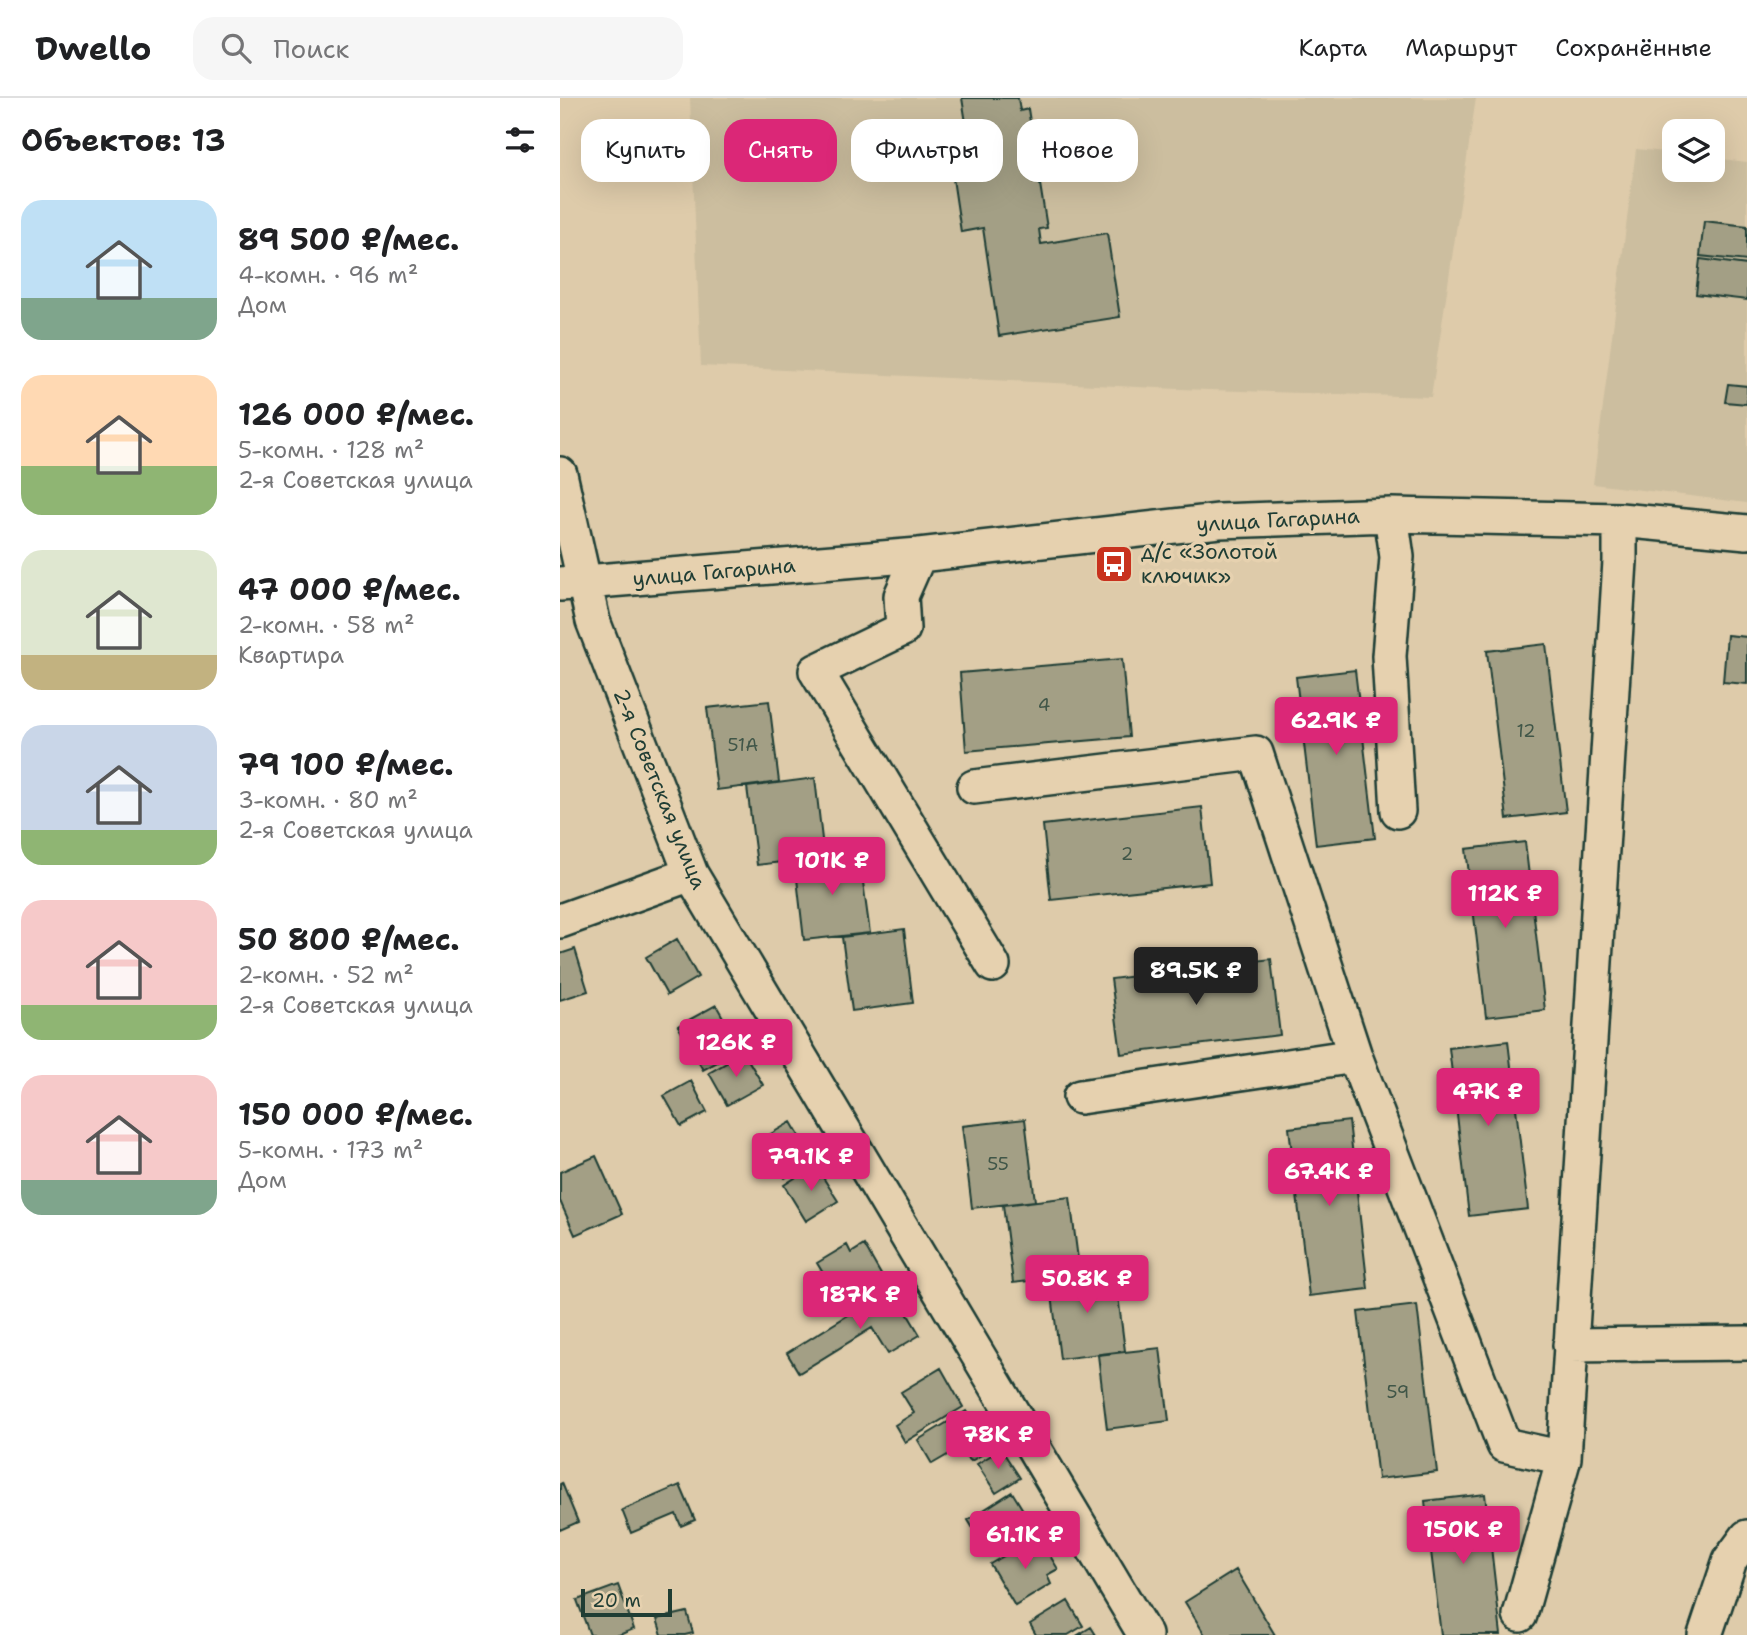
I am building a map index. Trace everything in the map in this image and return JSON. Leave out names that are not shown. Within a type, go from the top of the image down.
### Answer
[{"type":"street","name":"2-я Советская улица","points":[[560,474],[573,583],[593,621],[691,874],[1145,1635]]},
{"type":"street","name":"улица Гагарина","points":[[573,583],[919,555],[1220,521],[1391,515],[1620,520],[1747,532]]},
{"type":"street","points":[[1391,515],[1397,558],[1389,656],[1398,811]]},
{"type":"street","points":[[1520,1615],[1564,1458],[1618,589],[1620,520]]},
{"type":"street","points":[[919,555],[901,596],[903,629],[816,671],[993,965]]},
{"type":"street","points":[[974,787],[1256,753],[1355,1056],[1504,1445],[1564,1458]]},
{"type":"street","points":[[560,921],[691,874]]},
{"type":"street","points":[[1080,1097],[1355,1056]]},
{"type":"street","points":[[1570,1345],[1747,1343]]},
{"type":"street","points":[[1705,1635],[1730,1560],[1747,1537]]},
{"type":"shaded area","points":[[690,98],[1476,98],[1431,397],[1179,389],[701,366],[693,182],[710,182],[710,119],[691,119]]},
{"type":"shaded area","points":[[1636,149],[1662,152],[1662,182],[1725,182],[1725,159],[1747,162],[1747,503],[1593,484]]},
{"type":"building","points":[[962,98],[1018,98],[1020,111],[1028,109],[1030,119],[1017,119],[1017,182],[1040,182],[1047,228],[1039,229],[1041,244],[1107,233],[1120,317],[999,336],[983,228],[961,232],[954,182],[1003,182],[1003,119],[965,119]]},
{"type":"building","points":[[1704,221],[1747,226],[1747,261],[1700,256]]},
{"type":"building","points":[[1700,259],[1747,265],[1747,300],[1696,294]]},
{"type":"building","points":[[1728,384],[1747,386],[1747,404],[1725,402]]},
{"type":"building","points":[[1727,635],[1747,637],[1747,684],[1723,682]]},
{"type":"building","points":[[1546,644],[1566,812],[1507,819],[1487,651]]},
{"type":"building","points":[[1122,659],[1129,737],[966,751],[960,673]]},
{"type":"building","points":[[1355,670],[1375,838],[1316,845],[1296,677]]},
{"type":"building","points":[[769,701],[779,782],[717,790],[707,708]]},
{"type":"building","points":[[815,778],[824,857],[757,865],[747,787]]},
{"type":"building","points":[[1202,807],[1210,883],[1051,900],[1043,825]]},
{"type":"building","points":[[1525,842],[1545,1010],[1486,1017],[1466,849]]},
{"type":"building","points":[[859,853],[870,933],[804,940],[795,861]]},
{"type":"building","points":[[904,929],[913,1003],[852,1011],[842,937]]},
{"type":"building","points":[[677,939],[698,977],[667,995],[646,957]]},
{"type":"building","points":[[575,949],[588,991],[560,1000],[560,954]]},
{"type":"building","points":[[1271,959],[1280,1035],[1121,1054],[1111,979]]},
{"type":"building","points":[[716,1005],[741,1049],[703,1070],[678,1026]]},
{"type":"building","points":[[1508,1041],[1528,1209],[1469,1216],[1449,1048]]},
{"type":"building","points":[[744,1053],[763,1085],[727,1105],[709,1073]]},
{"type":"building","points":[[691,1081],[707,1112],[681,1126],[664,1096]]},
{"type":"building","points":[[1025,1119],[1035,1201],[972,1208],[962,1126]]},
{"type":"building","points":[[1349,1121],[1368,1289],[1309,1296],[1289,1128]]},
{"type":"building","points":[[791,1122],[814,1161],[785,1178],[762,1139]]},
{"type":"building","points":[[596,1156],[622,1214],[575,1235],[560,1201],[560,1172]]},
{"type":"building","points":[[815,1165],[838,1201],[806,1221],[784,1185]]},
{"type":"building","points":[[1070,1197],[1080,1275],[1013,1283],[1003,1205]]},
{"type":"building","points":[[847,1245],[851,1253],[864,1245],[887,1285],[845,1310],[817,1263]]},
{"type":"building","points":[[1115,1272],[1125,1351],[1060,1359],[1050,1279]]},
{"type":"building","points":[[892,1288],[920,1335],[888,1354],[872,1328],[799,1373],[787,1353]]},
{"type":"building","points":[[1417,1305],[1437,1472],[1378,1479],[1358,1312]]},
{"type":"building","points":[[1160,1348],[1169,1421],[1107,1429],[1098,1355]]},
{"type":"building","points":[[941,1368],[963,1407],[905,1442],[895,1425],[914,1413],[901,1392]]},
{"type":"building","points":[[966,1411],[990,1450],[971,1461],[958,1449],[932,1464],[918,1440]]},
{"type":"building","points":[[1001,1449],[1020,1478],[996,1493],[977,1464]]},
{"type":"building","points":[[562,1483],[578,1522],[560,1530],[560,1484]]},
{"type":"building","points":[[680,1485],[695,1520],[681,1526],[676,1514],[631,1533],[622,1510]]},
{"type":"building","points":[[1012,1492],[1034,1528],[990,1556],[968,1520]]},
{"type":"building","points":[[1485,1494],[1501,1635],[1441,1635],[1425,1501]]},
{"type":"building","points":[[1038,1536],[1058,1569],[1047,1575],[1051,1584],[1015,1606],[990,1564]]},
{"type":"building","points":[[1236,1570],[1275,1635],[1205,1635],[1185,1602]]},
{"type":"building","points":[[618,1585],[634,1629],[619,1635],[590,1635],[577,1600]]},
{"type":"building","points":[[1068,1601],[1083,1626],[1068,1635],[1036,1635],[1030,1624]]},
{"type":"building","points":[[687,1612],[693,1633],[662,1635],[657,1619]]},
{"type":"building","points":[[1091,1627],[1096,1635],[1078,1635]]},
{"type":"place","name":"д/с «Золотой ключик»","points":[[1114,564]]}]
